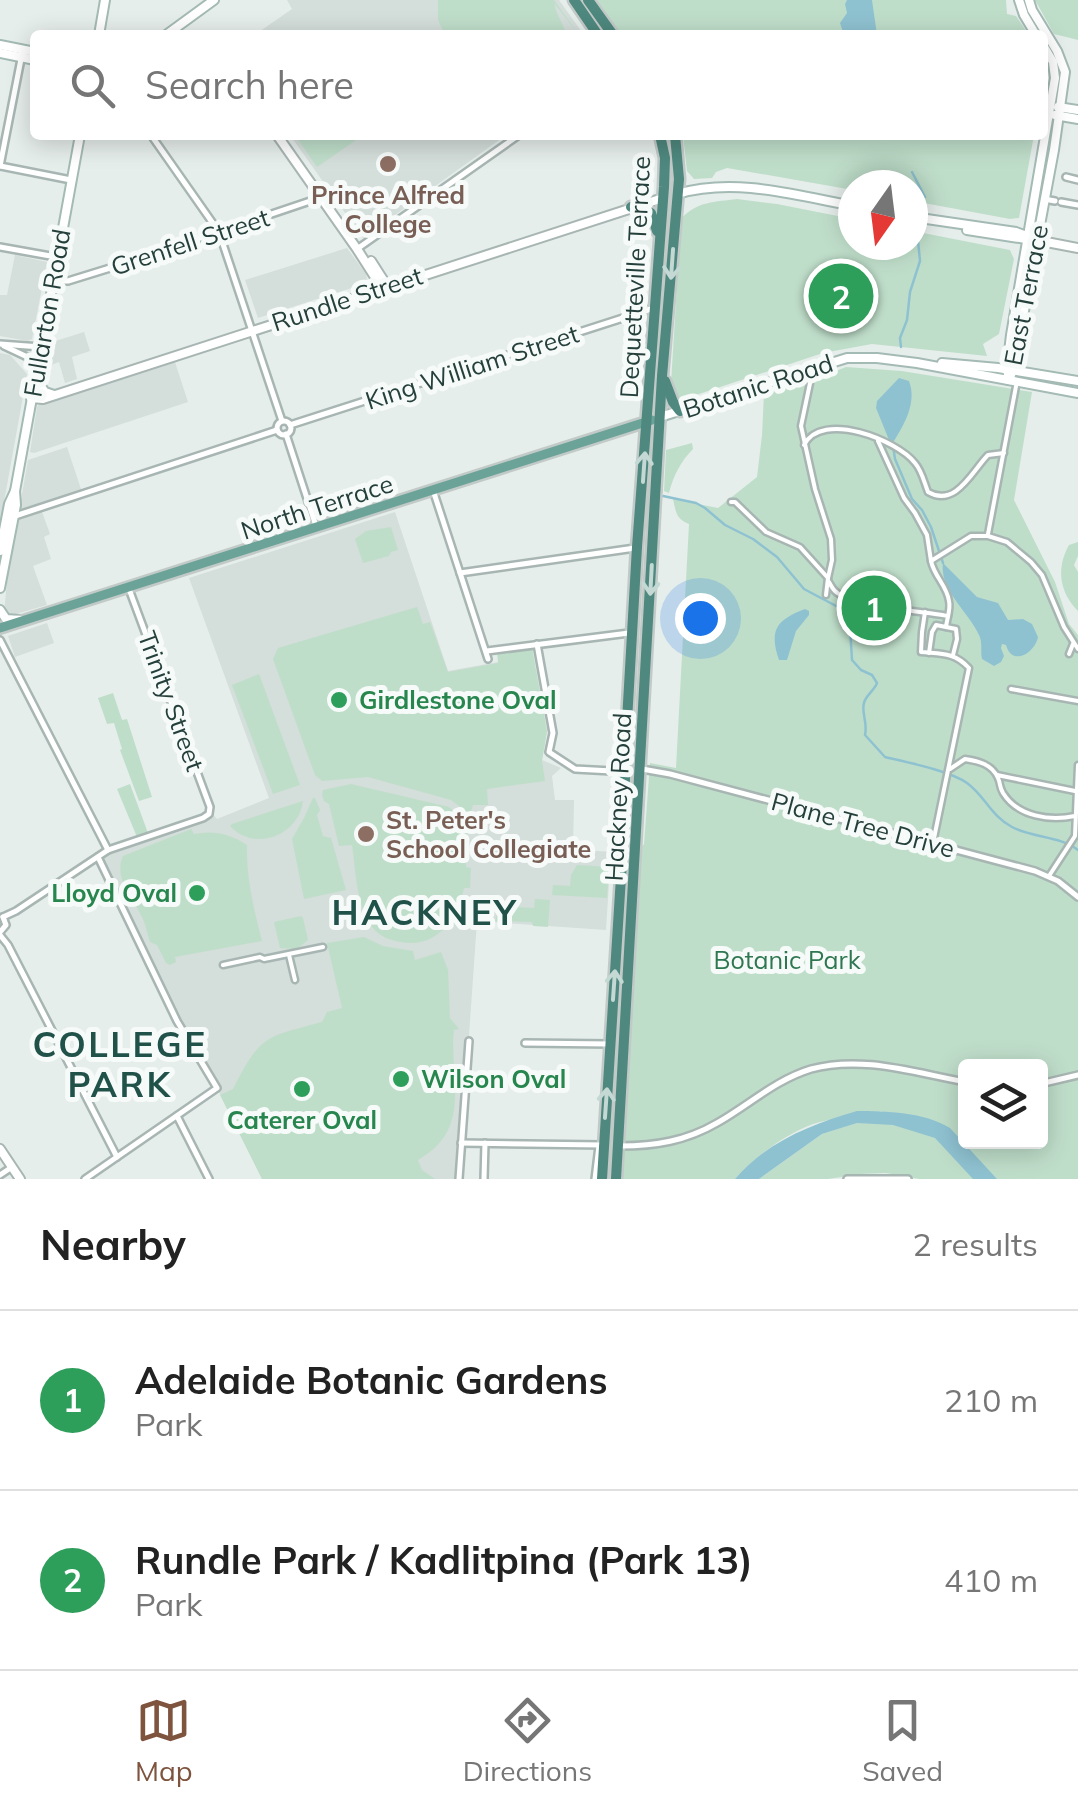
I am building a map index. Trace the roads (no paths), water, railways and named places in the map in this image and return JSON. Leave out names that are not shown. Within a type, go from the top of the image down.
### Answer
[{"type":"highway","points":[[574,0],[595,30]]},
{"type":"highway","points":[[588,0],[609,30]]},
{"type":"highway","name":"Dequetteville Terrace","points":[[647,422],[665,158],[661,140]]},
{"type":"highway","name":"Dequetteville Terrace","points":[[660,417],[680,167],[675,140]]},
{"type":"highway","points":[[630,208],[651,214],[659,247]]},
{"type":"highway","points":[[654,308],[668,308]]},
{"type":"highway","points":[[662,376],[680,410]]},
{"type":"highway","name":"Hackney Road","points":[[616,1179],[660,417]]},
{"type":"highway","name":"Hackney Road","points":[[598,1179],[622,861],[627,710],[647,422]]},
{"type":"highway","points":[[639,532],[654,520]]},
{"type":"highway","points":[[622,861],[629,844],[634,772],[641,768]]},
{"type":"highway","points":[[610,1044],[625,1024]]},
{"type":"main road","points":[[100,30],[105,0]]},
{"type":"main road","points":[[1019,0],[1033,30]]},
{"type":"main road","name":"East Terrace","points":[[1029,0],[1044,30]]},
{"type":"main road","points":[[170,30],[210,3]]},
{"type":"main road","name":"East Terrace","points":[[1048,37],[1064,64],[1065,76],[1055,111]]},
{"type":"main road","points":[[0,45],[30,57]]},
{"type":"main road","points":[[0,53],[30,52]]},
{"type":"main road","name":"East Terrace","points":[[1013,381],[1010,370],[1030,239],[1039,199],[1053,176],[1054,68],[1048,55]]},
{"type":"main road","points":[[1055,111],[1078,110]]},
{"type":"main road","points":[[1055,111],[1078,118]]},
{"type":"main road","name":"Fullarton Road","points":[[0,609],[15,492],[79,140]]},
{"type":"main road","points":[[283,140],[384,287]]},
{"type":"main road","name":"Rundle Street","points":[[32,398],[43,399],[678,194],[712,186],[736,186],[838,203]]},
{"type":"main road","points":[[928,220],[974,232],[1078,248]]},
{"type":"main road","name":"Botanic Road","points":[[660,417],[847,358],[1010,370]]},
{"type":"main road","name":"Botanic Road","points":[[917,362],[1013,381]]},
{"type":"main road","points":[[1010,370],[1078,381]]},
{"type":"main road","points":[[35,379],[44,392],[54,395]]},
{"type":"main road","points":[[1013,381],[1078,393]]},
{"type":"main road","name":"North Terrace","points":[[0,628],[660,417]]},
{"type":"main road","name":"Fullarton Road","points":[[0,550],[15,492]]},
{"type":"main road","points":[[2,535],[6,535],[13,518]]},
{"type":"main road","points":[[0,609],[9,620],[31,620]]},
{"type":"main road","points":[[0,1149],[20,1179]]},
{"type":"street","points":[[22,53],[0,166],[71,180]]},
{"type":"street","points":[[155,140],[220,232],[282,421]]},
{"type":"street","points":[[359,248],[512,140]]},
{"type":"street","points":[[1053,176],[1078,180]]},
{"type":"street","name":"Grenfell Street","points":[[53,281],[68,280],[323,197]]},
{"type":"street","points":[[1039,199],[1078,205]]},
{"type":"street","points":[[0,246],[57,258]]},
{"type":"street","name":"King William Street","points":[[290,425],[654,308]]},
{"type":"street","points":[[0,345],[41,346]]},
{"type":"street","points":[[0,345],[38,362]]},
{"type":"street","points":[[813,368],[801,430],[831,539],[826,595]]},
{"type":"street","points":[[989,532],[1013,381]]},
{"type":"street","points":[[282,421],[290,425],[286,434]]},
{"type":"street","points":[[277,430],[282,421]]},
{"type":"street","points":[[277,430],[286,434]]},
{"type":"street","points":[[13,518],[277,430]]},
{"type":"street","points":[[801,430],[851,430],[900,448],[915,463],[928,492],[940,497],[958,489],[988,455],[1004,454]]},
{"type":"street","points":[[804,445],[817,432]]},
{"type":"street","points":[[286,434],[317,528]]},
{"type":"street","points":[[878,441],[926,535],[934,572],[949,598],[946,626]]},
{"type":"street","points":[[433,490],[487,655],[537,644],[632,632]]},
{"type":"street","points":[[731,502],[769,534],[800,548],[842,596],[948,616]]},
{"type":"street","points":[[932,561],[968,537],[989,532],[1010,544],[1046,582],[1076,646],[1070,654]]},
{"type":"street","points":[[460,573],[637,547]]},
{"type":"street","name":"Trinity Street","points":[[108,850],[210,814],[129,589]]},
{"type":"street","points":[[925,612],[922,652],[944,652],[968,668],[933,843]]},
{"type":"street","points":[[929,653],[932,631],[936,625],[946,626],[956,629],[953,656]]},
{"type":"street","points":[[2,644],[108,850],[16,912],[2,926],[117,1157]]},
{"type":"street","points":[[537,644],[553,733],[550,752],[575,768],[626,772]]},
{"type":"street","points":[[1011,690],[1078,701]]},
{"type":"street","points":[[947,773],[959,761],[968,759],[988,766],[997,775],[1006,796],[1030,814],[1050,819],[1075,816]]},
{"type":"street","points":[[1049,876],[1074,836],[1078,765]]},
{"type":"street","name":"Plane Tree Drive","points":[[641,768],[1049,876],[1078,898]]},
{"type":"street","points":[[997,775],[1076,791]]},
{"type":"street","points":[[84,1179],[217,1088],[177,1020],[98,857]]},
{"type":"street","points":[[223,965],[324,947]]},
{"type":"street","points":[[289,954],[294,980]]},
{"type":"street","points":[[459,1179],[469,1041]]},
{"type":"street","points":[[525,1043],[610,1044]]},
{"type":"street","points":[[618,1146],[661,1144],[692,1136],[789,1078],[812,1069],[868,1064],[958,1081]]},
{"type":"street","points":[[1048,1082],[1078,1075]]},
{"type":"street","points":[[177,1116],[209,1179]]},
{"type":"street","points":[[460,1143],[601,1145]]},
{"type":"street","points":[[484,1179],[486,1144]]},
{"type":"street","points":[[0,1175],[12,1166]]},
{"type":"street","points":[[848,1179],[908,1179]]},
{"type":"water","points":[[847,0],[872,0],[876,30],[842,30],[840,23],[847,13]]},
{"type":"water","points":[[899,378],[909,381],[912,397],[906,420],[894,441],[889,440],[876,408],[877,401]]},
{"type":"water","points":[[943,563],[977,597],[998,603],[1008,620],[1023,619],[1032,624],[1038,637],[1033,648],[1018,656],[1002,644],[1001,662],[994,666],[982,659],[979,635],[950,592]]},
{"type":"water","points":[[805,609],[809,615],[796,631],[787,660],[779,660],[777,627],[787,617]]},
{"type":"water","points":[[857,1111],[929,1119],[950,1128],[958,1137],[958,1149],[969,1149],[997,1179],[973,1179],[935,1138],[893,1125],[857,1123],[822,1134],[759,1179],[735,1179],[775,1145]]},
{"type":"waterway","points":[[901,347],[920,260]]},
{"type":"waterway","points":[[892,439],[895,459],[912,499],[931,527],[943,563]]},
{"type":"waterway","points":[[663,496],[705,508],[777,557],[804,589],[838,607],[850,627],[852,660],[877,683],[864,703],[865,735],[885,757],[960,779],[1012,827],[1078,850]]},
{"type":"place","name":"Prince Alfred College","points":[[388,164]]},
{"type":"place","name":"Rundle Park / Kadlitpina (Park 13)","points":[[841,296]]},
{"type":"place","name":"Adelaide Botanic Gardens","points":[[874,608]]},
{"type":"place","name":"Girdlestone Oval","points":[[339,700]]},
{"type":"place","name":"St. Peter's School Collegiate","points":[[366,834]]},
{"type":"place","name":"Lloyd Oval","points":[[197,893]]},
{"type":"place","name":"Wilson Oval","points":[[401,1079]]},
{"type":"place","name":"Caterer Oval","points":[[302,1089]]},
{"type":"district","name":"HACKNEY","points":[[425,913]]},
{"type":"district","name":"COLLEGE PARK","points":[[120,1065]]},
{"type":"park label","name":"Botanic Park","points":[[787,960]]}]
